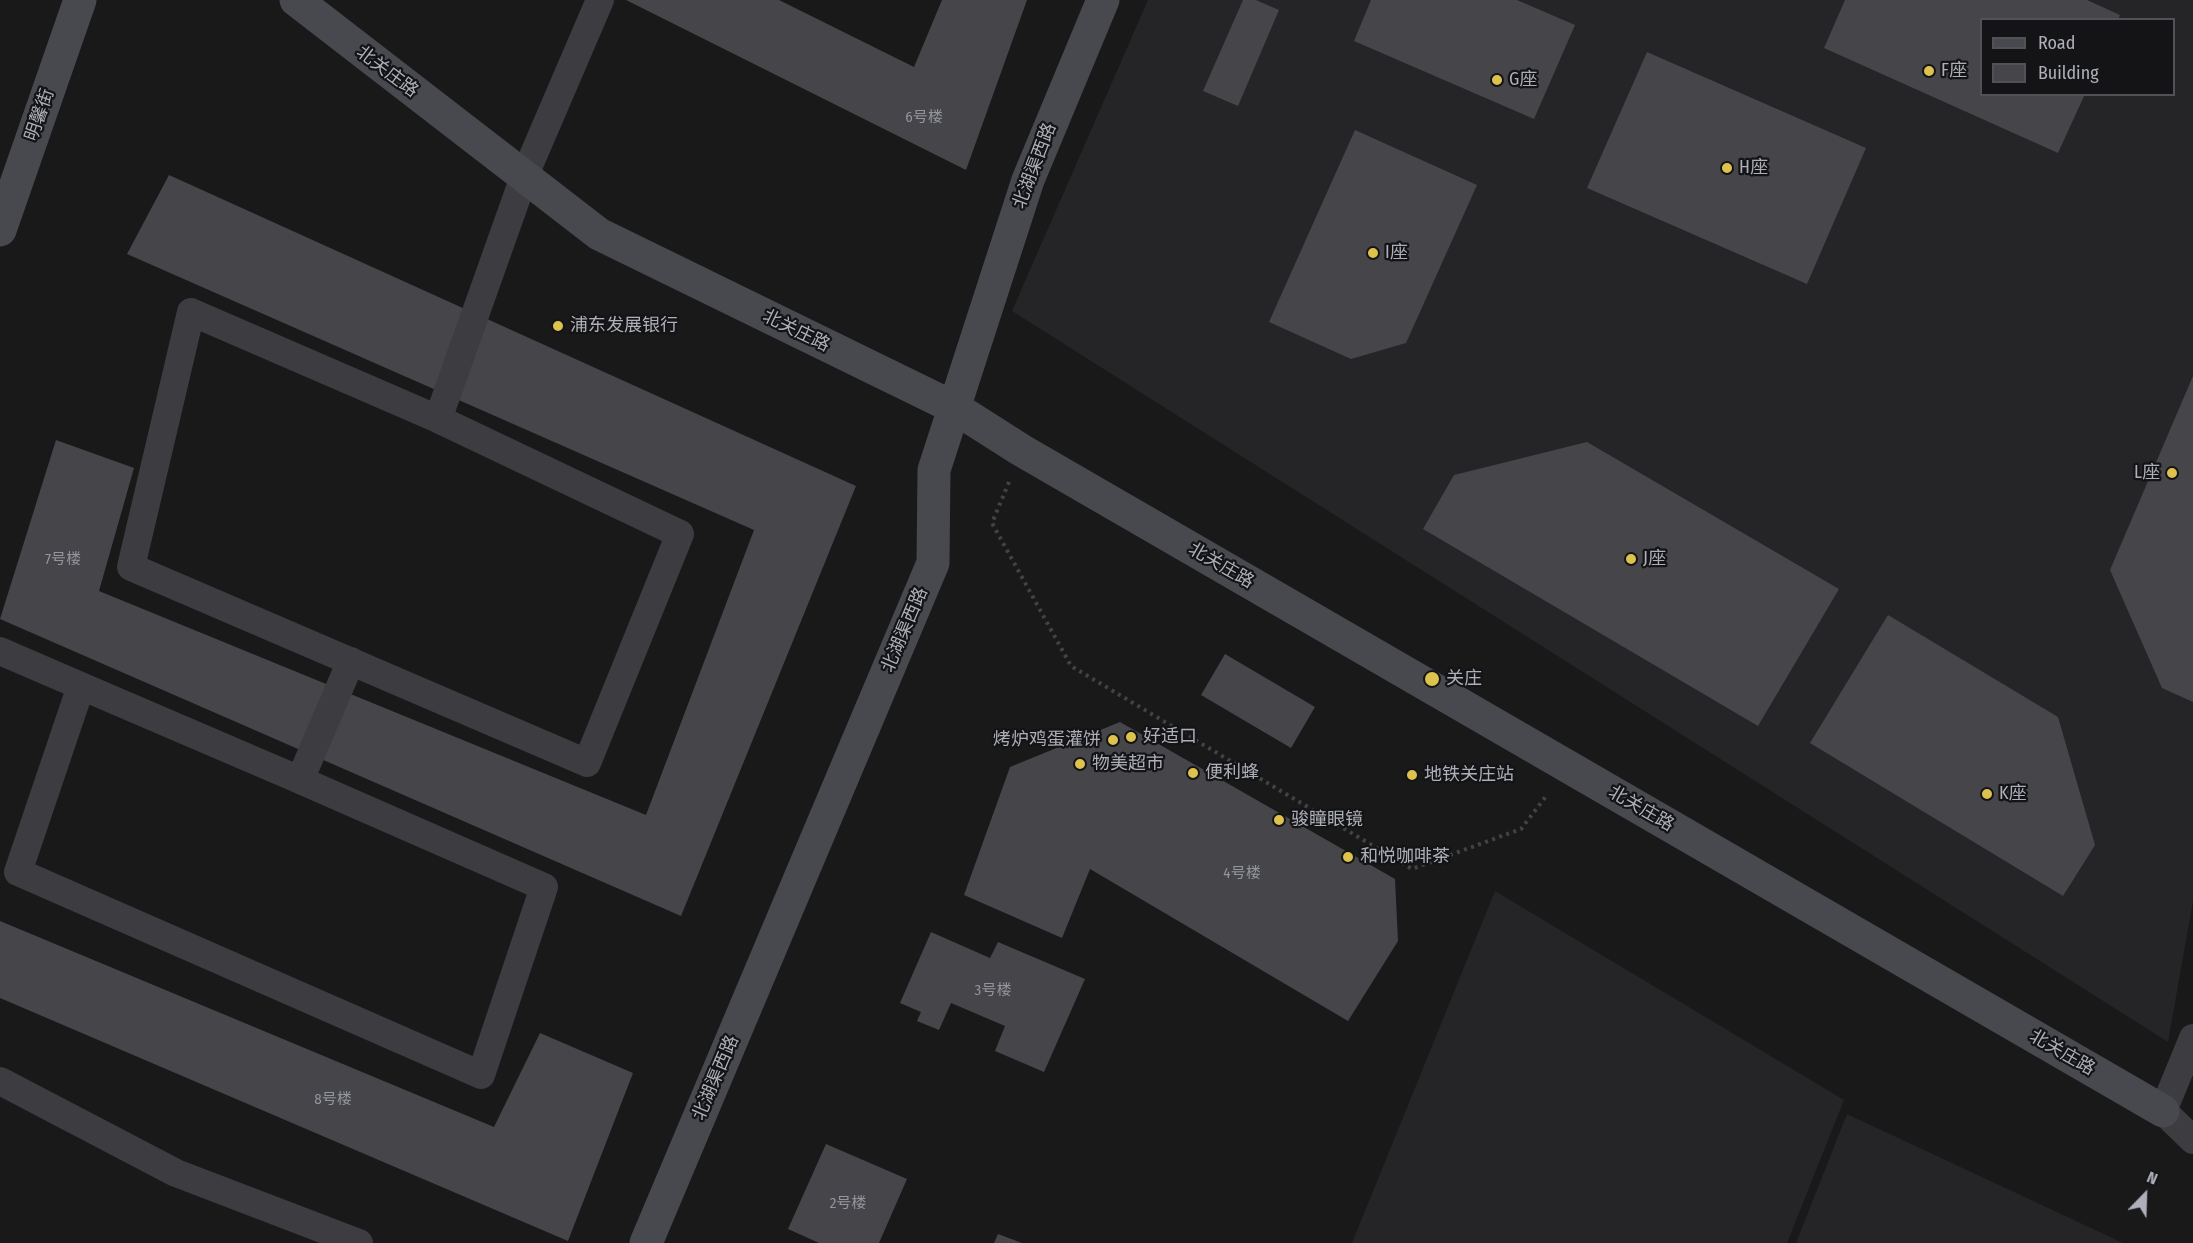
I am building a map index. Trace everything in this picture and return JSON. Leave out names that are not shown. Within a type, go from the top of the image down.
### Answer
[{"type":"street","name":"明馨街","points":[[0,230],[80,0]]},
{"type":"street","name":"北关庄路","points":[[296,0],[599,234],[955,408],[1021,450],[2163,1111]]},
{"type":"street","points":[[438,419],[524,177],[600,0]]},
{"type":"street","name":"北湖渠西路","points":[[646,1243],[933,563],[934,470],[1028,180],[1103,0]]},
{"type":"street","points":[[191,312],[438,419],[680,534],[587,763],[131,567],[191,312]]},
{"type":"street","points":[[0,651],[300,780],[544,887],[481,1075],[18,872],[81,686]]},
{"type":"street","points":[[300,780],[351,661]]},
{"type":"street","points":[[2163,1111],[2193,1038]]},
{"type":"street","points":[[0,1081],[176,1173],[359,1243]]},
{"type":"street","points":[[2163,1111],[2193,1125]]},
{"type":"street","points":[[2163,1111],[2193,1140]]},
{"type":"path","points":[[1021,450],[992,523],[1071,666],[1412,869],[1521,829],[1569,767]]},
{"type":"shaded area","points":[[1148,0],[2193,0],[2193,901],[2168,1042],[1012,311]]},
{"type":"shaded area","points":[[1495,891],[1844,1100],[1787,1243],[1352,1243]]},
{"type":"shaded area","points":[[1847,1114],[2106,1235],[2123,1243],[1796,1243]]},
{"type":"building","points":[[626,0],[779,0],[914,67],[942,0],[1027,0],[966,170]]},
{"type":"building","points":[[1243,0],[1256,0],[1279,10],[1238,106],[1203,91]]},
{"type":"building","name":"G座","points":[[1371,0],[1517,0],[1575,25],[1534,119],[1354,41]]},
{"type":"building","name":"F座","points":[[1845,0],[2087,0],[2120,15],[2119,18],[1980,18],[1980,96],[2084,96],[2058,153],[1824,48]]},
{"type":"building","name":"H座","points":[[1647,52],[1866,148],[1807,284],[1587,188]]},
{"type":"building","name":"I座","points":[[1355,130],[1477,185],[1406,343],[1351,359],[1269,322]]},
{"type":"building","points":[[169,175],[856,486],[681,916],[0,619],[56,440],[134,468],[99,591],[646,815],[754,530],[127,254]]},
{"type":"building","name":"L座","points":[[2193,376],[2193,702],[2162,688],[2110,570]]},
{"type":"building","name":"J座","points":[[1587,442],[1839,589],[1758,726],[1423,529],[1454,475]]},
{"type":"building","name":"K座","points":[[1888,615],[2058,717],[2095,845],[2063,896],[1810,743]]},
{"type":"building","points":[[1225,654],[1315,707],[1291,748],[1201,695]]},
{"type":"building","points":[[1120,722],[1395,879],[1398,941],[1348,1021],[1090,869],[1062,938],[964,895],[1010,767]]},
{"type":"building","points":[[0,921],[494,1127],[540,1033],[633,1073],[568,1241],[0,998]]},
{"type":"building","points":[[931,932],[990,958],[998,942],[1085,979],[1044,1072],[995,1051],[1005,1026],[951,1003],[939,1030],[917,1021],[921,1012],[900,1003]]},
{"type":"building","points":[[826,1144],[907,1179],[879,1243],[819,1243],[788,1229]]},
{"type":"building","points":[[998,1234],[1022,1243],[994,1243]]},
{"type":"place","name":"F座","points":[[1929,71]]},
{"type":"place","name":"G座","points":[[1497,80]]},
{"type":"place","name":"H座","points":[[1727,168]]},
{"type":"place","name":"I座","points":[[1373,253]]},
{"type":"place","name":"浦东发展银行","points":[[558,326]]},
{"type":"place","name":"L座","points":[[2172,473]]},
{"type":"place","name":"J座","points":[[1631,559]]},
{"type":"place","name":"关庄","points":[[1432,679]]},
{"type":"place","name":"好适口","points":[[1131,737]]},
{"type":"place","name":"烤炉鸡蛋灌饼","points":[[1113,740]]},
{"type":"place","name":"物美超市","points":[[1080,764]]},
{"type":"place","name":"便利蜂","points":[[1193,773]]},
{"type":"place","name":"地铁关庄站","points":[[1412,775]]},
{"type":"place","name":"K座","points":[[1987,794]]},
{"type":"place","name":"骏瞳眼镜","points":[[1279,820]]},
{"type":"place","name":"和悦咖啡茶","points":[[1348,857]]}]
